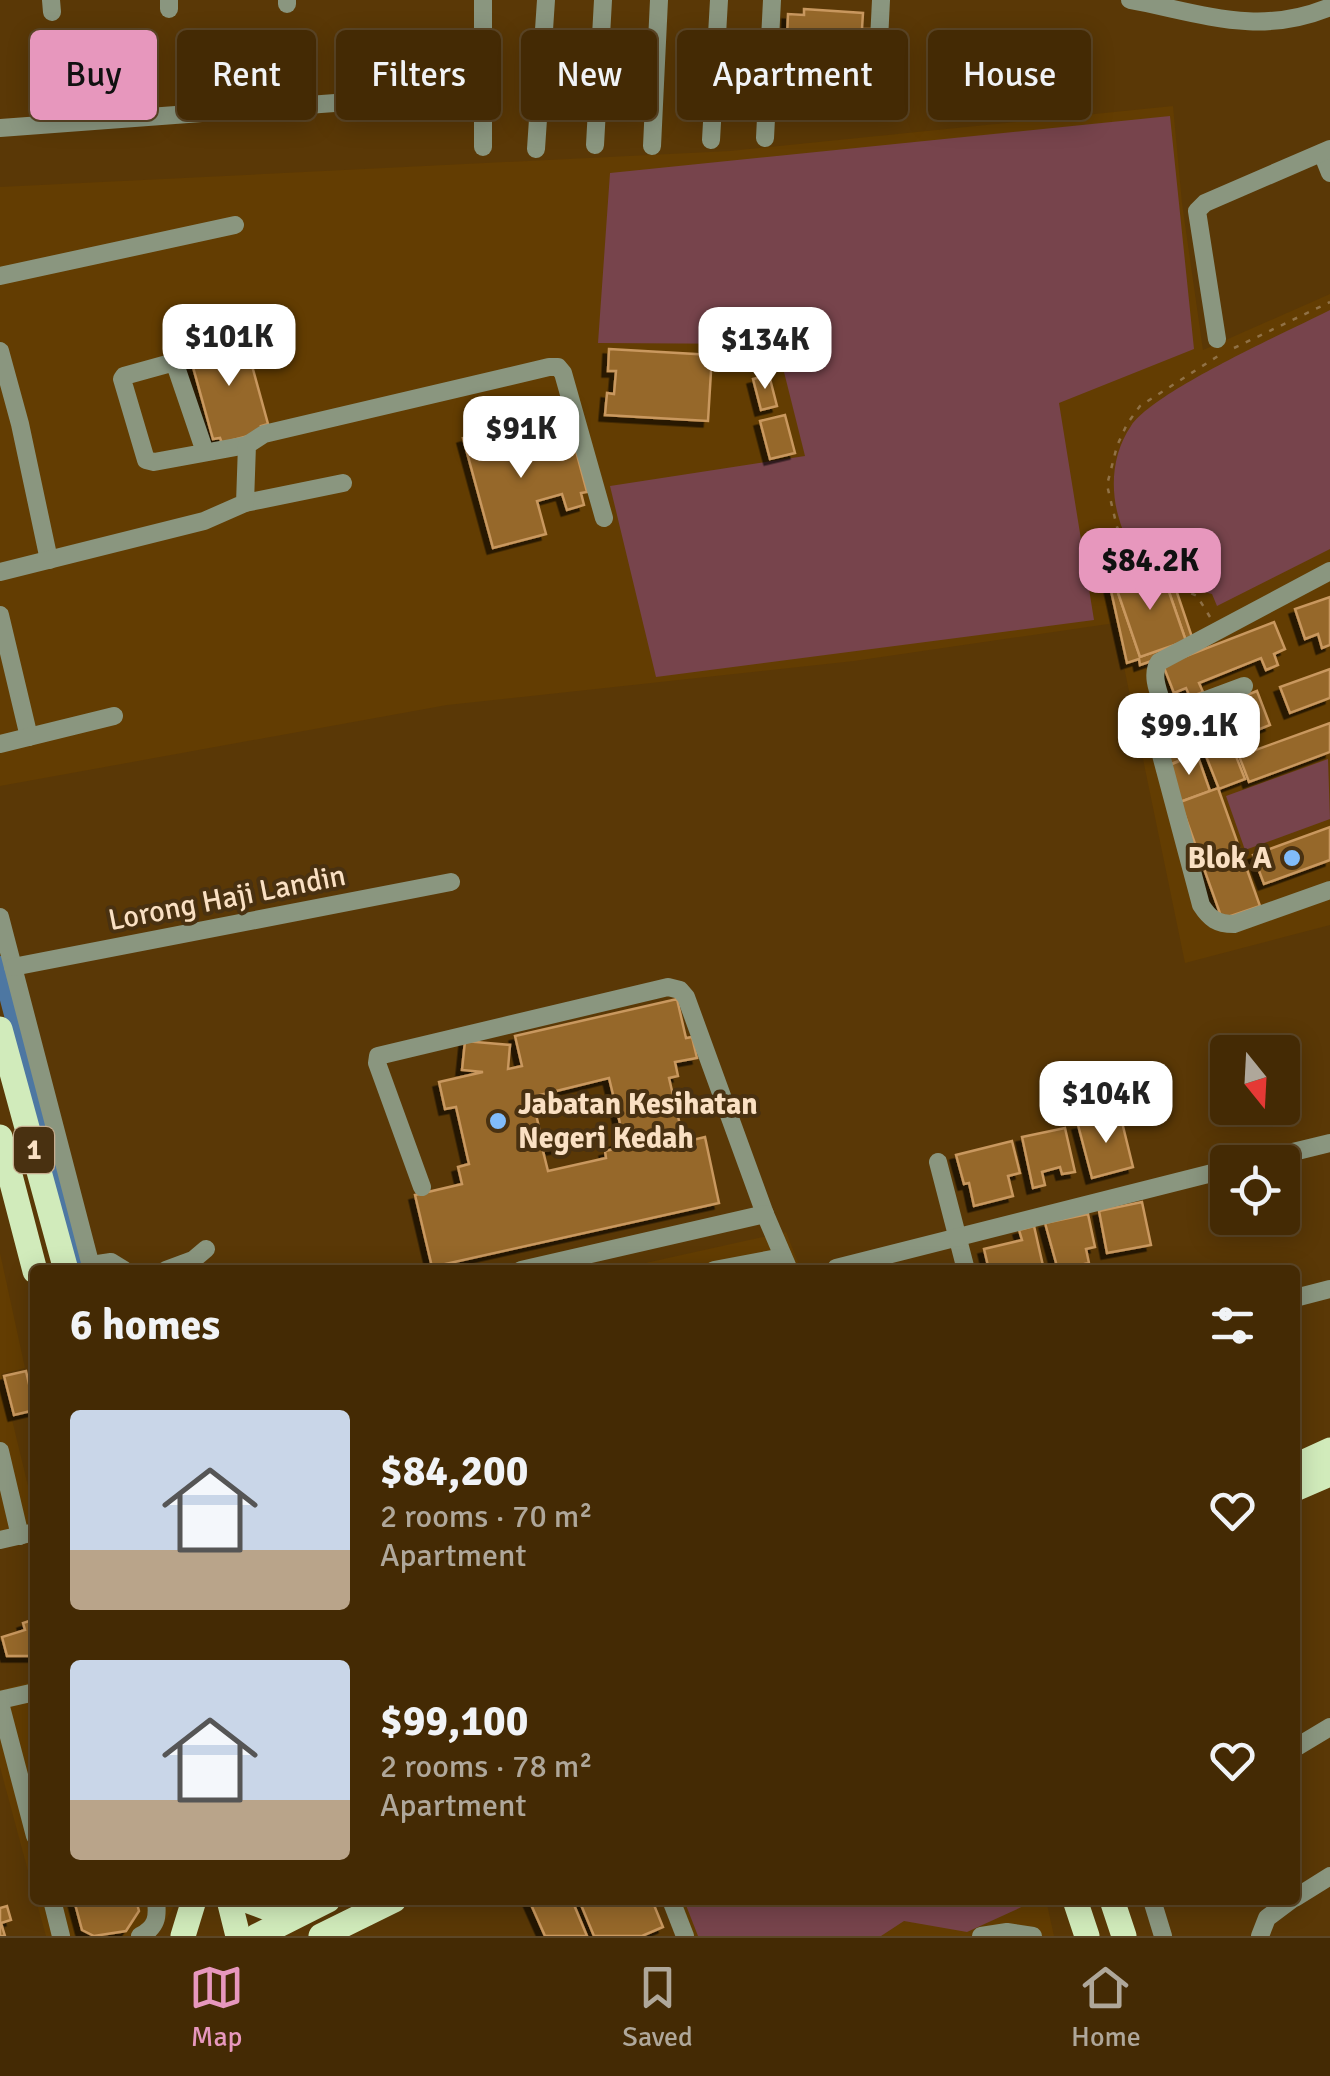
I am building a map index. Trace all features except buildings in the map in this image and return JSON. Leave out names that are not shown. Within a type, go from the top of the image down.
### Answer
[{"type":"main road","name":"1","points":[[0,1030],[82,1265]]},
{"type":"main road","name":"1","points":[[0,1137],[33,1265]]},
{"type":"main road","points":[[1300,1464],[1330,1450]]},
{"type":"main road","points":[[1300,1487],[1330,1474]]},
{"type":"main road","points":[[183,1936],[194,1905]]},
{"type":"main road","points":[[198,1905],[208,1936]]},
{"type":"main road","points":[[231,1905],[238,1936]]},
{"type":"main road","points":[[259,1905],[302,1912]]},
{"type":"main road","points":[[257,1936],[317,1905]]},
{"type":"main road","points":[[321,1936],[384,1905]]},
{"type":"main road","points":[[1077,1905],[1087,1936]]},
{"type":"main road","points":[[1114,1905],[1124,1936]]},
{"type":"street","points":[[483,0],[483,30]]},
{"type":"street","points":[[536,149],[546,0]]},
{"type":"street","points":[[596,144],[602,0]]},
{"type":"street","points":[[652,146],[659,0]]},
{"type":"street","points":[[711,140],[719,0]]},
{"type":"street","points":[[764,138],[772,0]]},
{"type":"street","points":[[880,30],[881,0]]},
{"type":"street","points":[[1130,0],[1164,3],[1249,23],[1304,15],[1330,6]]},
{"type":"street","points":[[0,128],[336,103]]},
{"type":"street","points":[[483,120],[483,147]]},
{"type":"street","points":[[1218,339],[1197,211],[1326,151],[1330,173]]},
{"type":"street","points":[[0,276],[235,225]]},
{"type":"street","points":[[0,351],[49,560]]},
{"type":"street","points":[[205,452],[176,366],[172,363],[124,376],[146,460],[154,462],[248,445],[264,434],[558,367],[563,373],[604,518]]},
{"type":"street","points":[[246,503],[248,445]]},
{"type":"street","points":[[0,572],[204,521],[246,503],[344,483]]},
{"type":"street","points":[[1166,715],[1154,668],[1159,662],[1330,572]]},
{"type":"street","points":[[1,625],[30,737]]},
{"type":"street","points":[[1244,686],[1166,715],[1153,725],[1202,904],[1209,918],[1220,924],[1234,924],[1330,890]]},
{"type":"street","points":[[0,700],[20,697]]},
{"type":"street","points":[[0,744],[114,716]]},
{"type":"street","name":"Lorong Haji Landin","points":[[13,967],[451,882]]},
{"type":"street","points":[[0,916],[82,1265]]},
{"type":"street","points":[[422,1187],[378,1056],[668,988],[680,990],[786,1263]]},
{"type":"street","points":[[1300,1150],[1330,1143]]},
{"type":"street","points":[[938,1162],[965,1265]]},
{"type":"street","points":[[848,1265],[1210,1174]]},
{"type":"street","points":[[543,1265],[764,1214]]},
{"type":"street","points":[[179,1265],[206,1249]]},
{"type":"street","points":[[1300,1297],[1330,1289]]},
{"type":"street","points":[[0,1450],[28,1534],[0,1540]]},
{"type":"street","points":[[30,1693],[0,1701],[30,1817]]},
{"type":"street","points":[[1300,1745],[1330,1727]]},
{"type":"street","points":[[1300,1895],[1330,1876]]},
{"type":"street","points":[[53,1905],[61,1936]]},
{"type":"street","points":[[140,1936],[154,1926],[157,1905]]},
{"type":"street","points":[[674,1905],[685,1936]]},
{"type":"street","points":[[1154,1905],[1163,1936]]},
{"type":"street","points":[[1260,1936],[1267,1918],[1285,1905]]},
{"type":"street","points":[[980,1936],[1007,1932],[1033,1936]]},
{"type":"path","points":[[1224,627],[1210,618],[1197,596],[1161,580],[1129,551],[1117,527],[1107,486],[1117,446],[1140,406],[1158,393],[1227,351],[1330,302]]},
{"type":"shaded area","points":[[1173,106],[1203,350],[1330,294],[1330,925],[1185,963],[1115,623],[854,661],[447,705],[0,786],[0,187],[730,151],[1035,120],[1091,120],[1091,114]]},
{"type":"shaded area","points":[[1170,116],[1194,349],[1059,403],[1094,620],[656,677],[610,486],[805,456],[777,344],[598,343],[610,173]]},
{"type":"shaded area","points":[[1330,310],[1330,549],[1217,606],[1212,594],[1166,577],[1131,546],[1114,493],[1120,447],[1131,426],[1166,396]]},
{"type":"shaded area","points":[[1328,759],[1330,819],[1245,850],[1226,796]]},
{"type":"shaded area","points":[[786,1232],[799,1265],[637,1265]]},
{"type":"shaded area","points":[[0,1253],[25,1368],[1,1374],[30,1494],[30,1524],[0,1532]]},
{"type":"shaded area","points":[[30,1682],[30,1878],[0,1767],[0,1690]]},
{"type":"shaded area","points":[[37,1905],[173,1908],[156,1936],[46,1936]]},
{"type":"shaded area","points":[[680,1905],[1047,1905],[1054,1936],[693,1936]]},
{"type":"shaded area","points":[[686,1905],[1026,1905],[967,1932],[904,1921],[881,1936],[698,1936]]},
{"type":"waterway","points":[[0,965],[79,1265]]},
{"type":"place","name":"Blok A","points":[[1292,858]]},
{"type":"place","name":"Jabatan Kesihatan Negeri Kedah","points":[[498,1121]]}]
